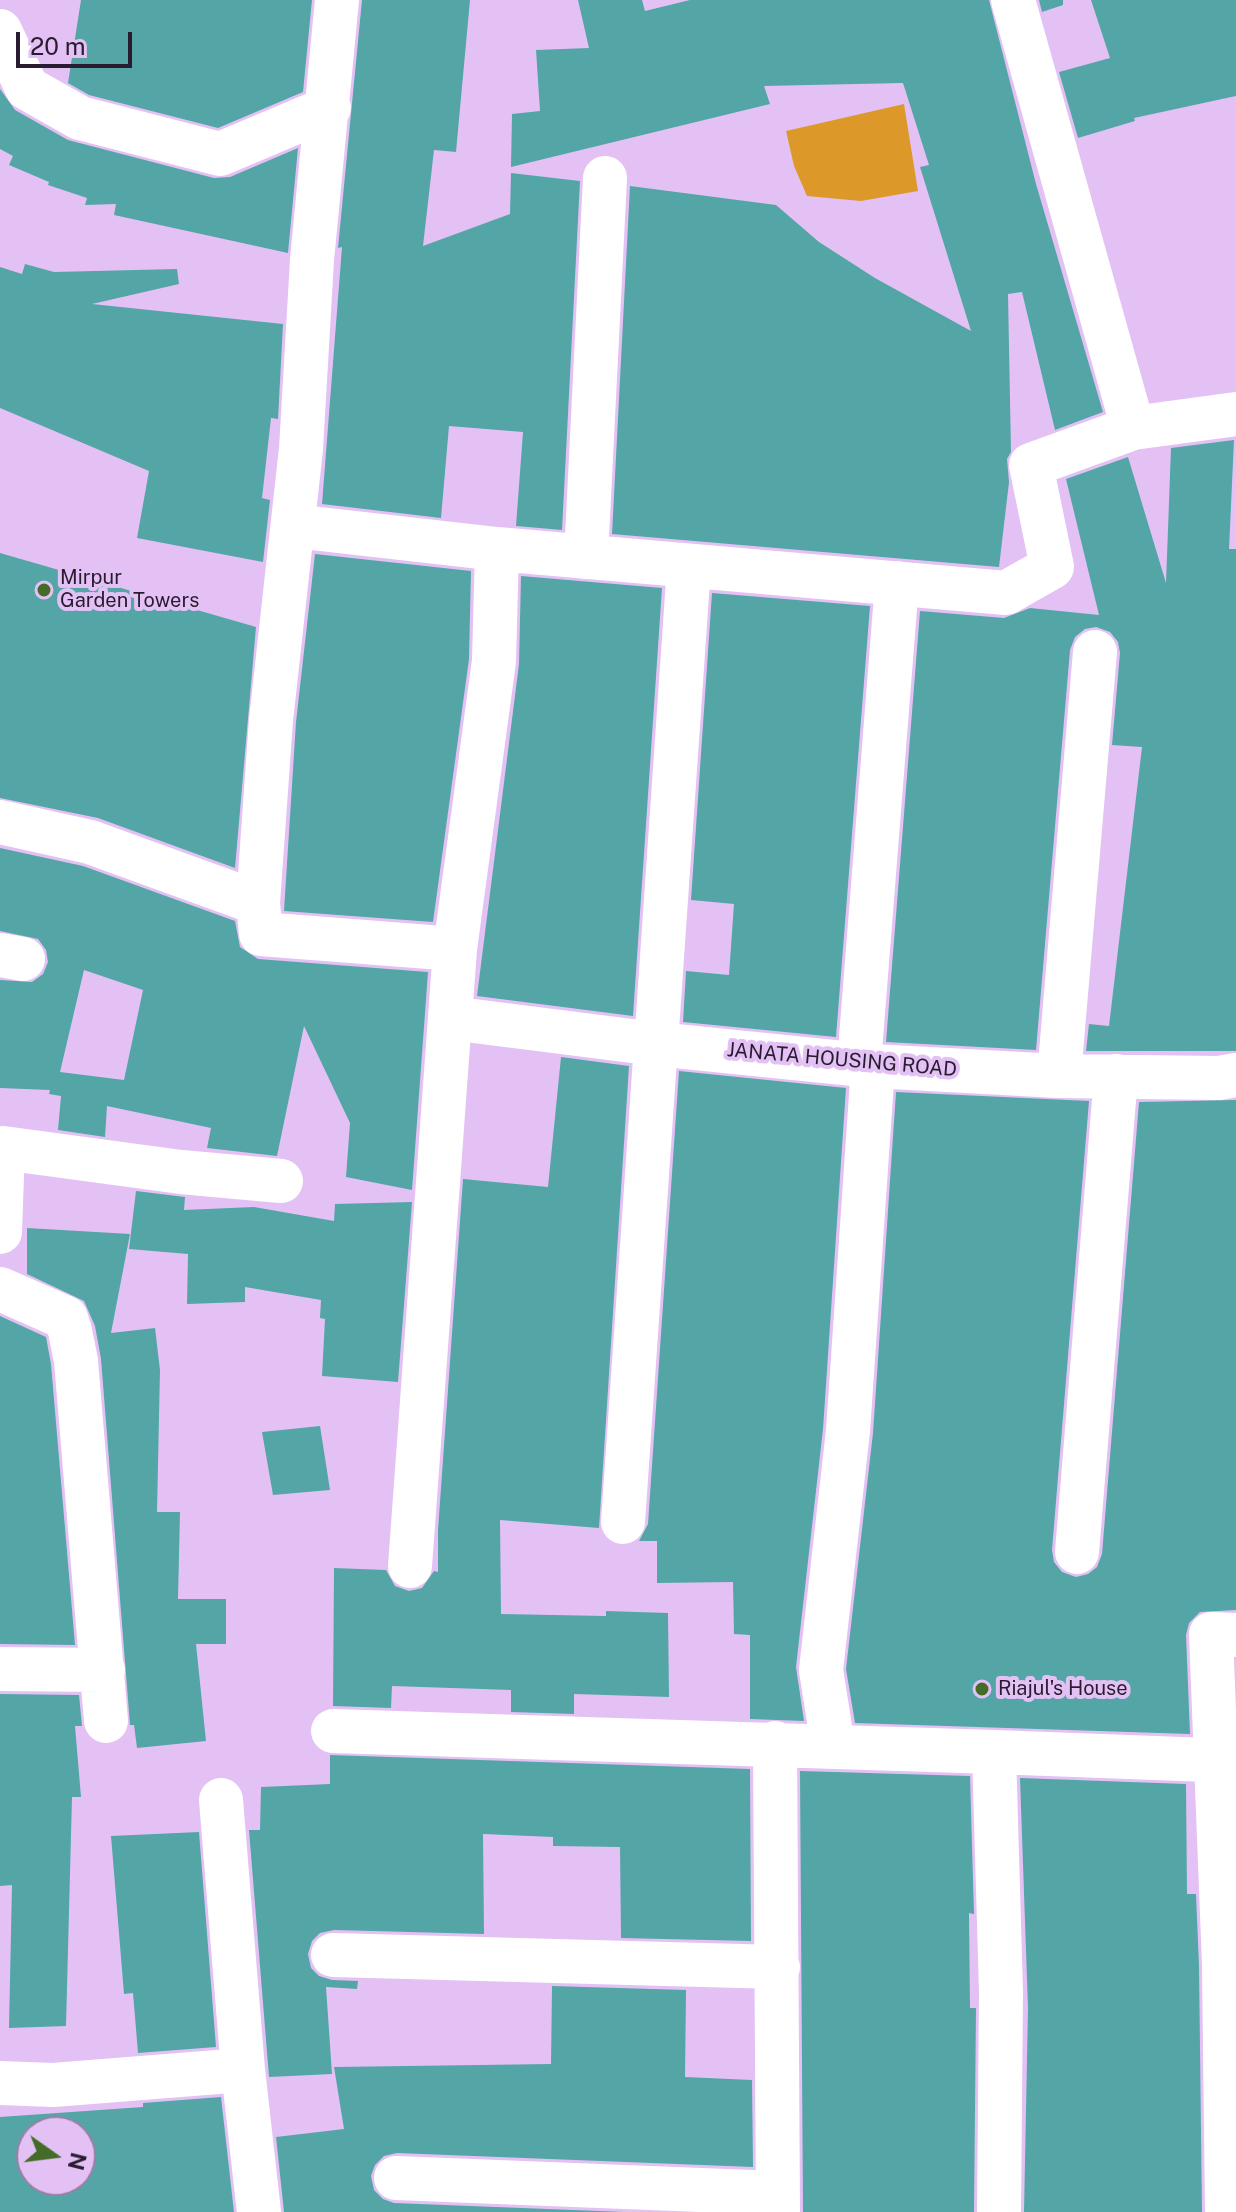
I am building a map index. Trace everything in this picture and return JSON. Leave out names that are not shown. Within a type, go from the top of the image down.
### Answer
[{"type":"street","points":[[337,0],[312,260],[294,526],[271,720],[258,903],[261,934],[455,949]]},
{"type":"street","points":[[1013,0],[1133,428]]},
{"type":"street","points":[[0,31],[27,88],[80,118],[220,154],[329,108]]},
{"type":"street","points":[[586,557],[605,178]]},
{"type":"street","points":[[294,526],[497,549],[1006,593],[1052,567],[1031,465],[1133,428],[1236,414]]},
{"type":"street","points":[[410,1566],[455,949],[494,661],[497,549]]},
{"type":"street","points":[[623,1522],[689,566]]},
{"type":"street","points":[[833,1746],[821,1670],[848,1431],[866,1064],[897,583]]},
{"type":"street","points":[[1059,1076],[1095,652]]},
{"type":"street","points":[[0,822],[90,842],[258,903]]},
{"type":"street","name":"JANATA HOUSING ROAD","points":[[450,1018],[656,1044],[866,1064],[1059,1076],[1219,1078],[1236,1075]]},
{"type":"street","points":[[1077,1552],[1116,1076]]},
{"type":"street","points":[[0,1232],[3,1148],[181,1172],[281,1181]]},
{"type":"street","points":[[0,1289],[66,1318],[70,1331],[76,1361],[106,1721]]},
{"type":"street","points":[[1230,2195],[1230,1966],[1225,1760],[1211,1634],[1236,1635]]},
{"type":"street","points":[[0,1669],[103,1670]]},
{"type":"street","points":[[333,1731],[1225,1760]]},
{"type":"street","points":[[396,2178],[777,2202],[775,1743]]},
{"type":"street","points":[[994,1752],[1001,1992],[999,2212]]},
{"type":"street","points":[[221,1800],[243,2070],[259,2212]]},
{"type":"street","points":[[333,1955],[778,1967]]},
{"type":"street","points":[[0,2083],[85,2083],[243,2070]]},
{"type":"shaded area","points":[[904,104],[918,191],[861,201],[807,196],[794,166],[786,131]]},
{"type":"building","points":[[81,0],[312,0],[303,92],[218,128],[89,95],[68,83]]},
{"type":"building","points":[[362,0],[470,0],[456,152],[434,150],[423,246],[510,214],[511,173],[580,181],[562,530],[516,526],[523,432],[449,426],[441,518],[322,504],[342,247],[338,248]]},
{"type":"building","points":[[578,0],[642,0],[645,11],[690,0],[989,0],[1036,184],[1103,412],[1055,430],[1022,292],[1008,294],[1011,452],[1007,459],[1009,482],[999,567],[612,534],[630,186],[776,205],[819,242],[875,278],[971,331],[920,167],[929,165],[903,83],[764,86],[770,104],[511,167],[512,114],[540,111],[536,50],[589,48]]},
{"type":"building","points":[[1039,0],[1063,0],[1063,5],[1042,12]]},
{"type":"building","points":[[1091,0],[1236,0],[1236,96],[1134,118],[1135,121],[1078,138],[1059,72],[1110,58]]},
{"type":"building","points":[[0,89],[15,110],[68,140],[214,178],[230,177],[298,148],[288,253],[114,215],[116,204],[85,205],[87,198],[48,185],[49,182],[9,165],[13,156],[0,149]]},
{"type":"building","points":[[25,264],[54,272],[177,269],[179,284],[92,304],[283,324],[278,419],[271,418],[262,498],[270,500],[263,562],[137,538],[149,471],[0,408],[0,267],[22,274]]},
{"type":"building","points":[[1234,440],[1229,549],[1236,549],[1236,1051],[1086,1051],[1089,1024],[1109,1026],[1142,747],[1112,745],[1120,653],[1118,642],[1110,632],[1096,627],[1085,629],[1075,637],[1070,650],[1036,1050],[886,1042],[920,611],[1004,618],[1030,608],[1099,615],[1066,479],[1128,457],[1166,583],[1171,448]]},
{"type":"building","points":[[0,553],[256,627],[235,868],[98,818],[0,798]]},
{"type":"building","points":[[315,554],[471,571],[469,659],[433,922],[284,911],[296,722]]},
{"type":"building","points":[[521,576],[662,588],[633,1016],[477,996],[519,664]]},
{"type":"building","points":[[712,593],[870,606],[836,1037],[683,1022],[686,971],[729,975],[734,904],[691,900]]},
{"type":"building","points":[[0,848],[83,866],[235,921],[240,947],[258,959],[428,972],[412,1190],[346,1177],[350,1123],[304,1026],[277,1156],[207,1148],[211,1128],[107,1106],[105,1137],[58,1130],[61,1096],[49,1094],[50,1090],[0,1088],[0,980],[32,982],[43,974],[48,962],[46,950],[38,939],[0,931]],"holes":[[[84,970],[143,990],[124,1080],[60,1072]]]},
{"type":"building","points":[[561,1057],[629,1066],[599,1528],[500,1520],[501,1614],[606,1616],[606,1611],[668,1613],[669,1697],[574,1694],[574,1714],[511,1712],[511,1690],[392,1686],[391,1708],[333,1706],[334,1568],[386,1570],[395,1586],[409,1591],[422,1588],[434,1571],[438,1572],[438,1530],[463,1179],[548,1187]]},
{"type":"building","points":[[679,1071],[846,1088],[823,1429],[796,1667],[804,1721],[750,1719],[750,1635],[734,1634],[733,1582],[657,1583],[657,1541],[639,1541],[648,1524]]},
{"type":"building","points":[[896,1092],[1089,1101],[1052,1550],[1054,1562],[1062,1572],[1076,1577],[1088,1574],[1097,1567],[1102,1554],[1139,1102],[1236,1100],[1236,1610],[1200,1612],[1189,1623],[1186,1635],[1190,1734],[855,1723],[846,1669],[873,1433]]},
{"type":"building","points":[[136,1191],[185,1197],[184,1210],[254,1207],[334,1221],[335,1204],[412,1202],[398,1382],[322,1376],[325,1319],[320,1318],[321,1300],[245,1287],[245,1302],[187,1304],[188,1254],[129,1249]]},
{"type":"building","points":[[27,1228],[130,1234],[111,1333],[155,1328],[160,1370],[157,1512],[180,1512],[178,1599],[226,1599],[226,1644],[196,1644],[206,1741],[137,1748],[134,1725],[130,1725],[101,1359],[95,1326],[84,1301],[27,1274]]},
{"type":"building","points":[[0,1316],[46,1337],[51,1364],[75,1645],[0,1644]]},
{"type":"building","points":[[320,1426],[330,1490],[273,1495],[262,1432]]},
{"type":"building","points":[[0,1694],[79,1695],[82,1726],[75,1726],[81,1797],[72,1797],[66,2026],[9,2028],[12,1885],[0,1886]]},
{"type":"building","points":[[330,1755],[750,1769],[751,1941],[621,1938],[620,1847],[553,1846],[553,1837],[483,1834],[484,1934],[334,1930],[320,1933],[312,1941],[308,1954],[311,1968],[319,1976],[332,1980],[358,1981],[357,1989],[326,1987],[332,2074],[269,2077],[249,1830],[260,1830],[261,1787],[330,1784]]},
{"type":"building","points":[[800,1771],[970,1776],[974,1914],[969,1913],[970,2008],[976,2008],[974,2212],[803,2212]]},
{"type":"building","points":[[1020,1778],[1186,1784],[1187,1894],[1196,1894],[1199,1966],[1202,2212],[1024,2212],[1028,2008]]},
{"type":"building","points":[[199,1832],[216,2047],[138,2053],[133,1993],[124,1994],[111,1836]]},
{"type":"building","points":[[552,1986],[686,1990],[685,2077],[752,2080],[753,2167],[397,2153],[384,2156],[375,2165],[371,2176],[374,2190],[383,2199],[394,2203],[624,2212],[284,2212],[276,2137],[344,2129],[334,2067],[551,2064]]},
{"type":"building","points":[[221,2097],[234,2212],[0,2212],[0,2117],[143,2107],[143,2103]]},
{"type":"place","name":"Mirpur Garden Towers","points":[[44,590]]},
{"type":"place","name":"Riajul's House","points":[[982,1689]]}]
